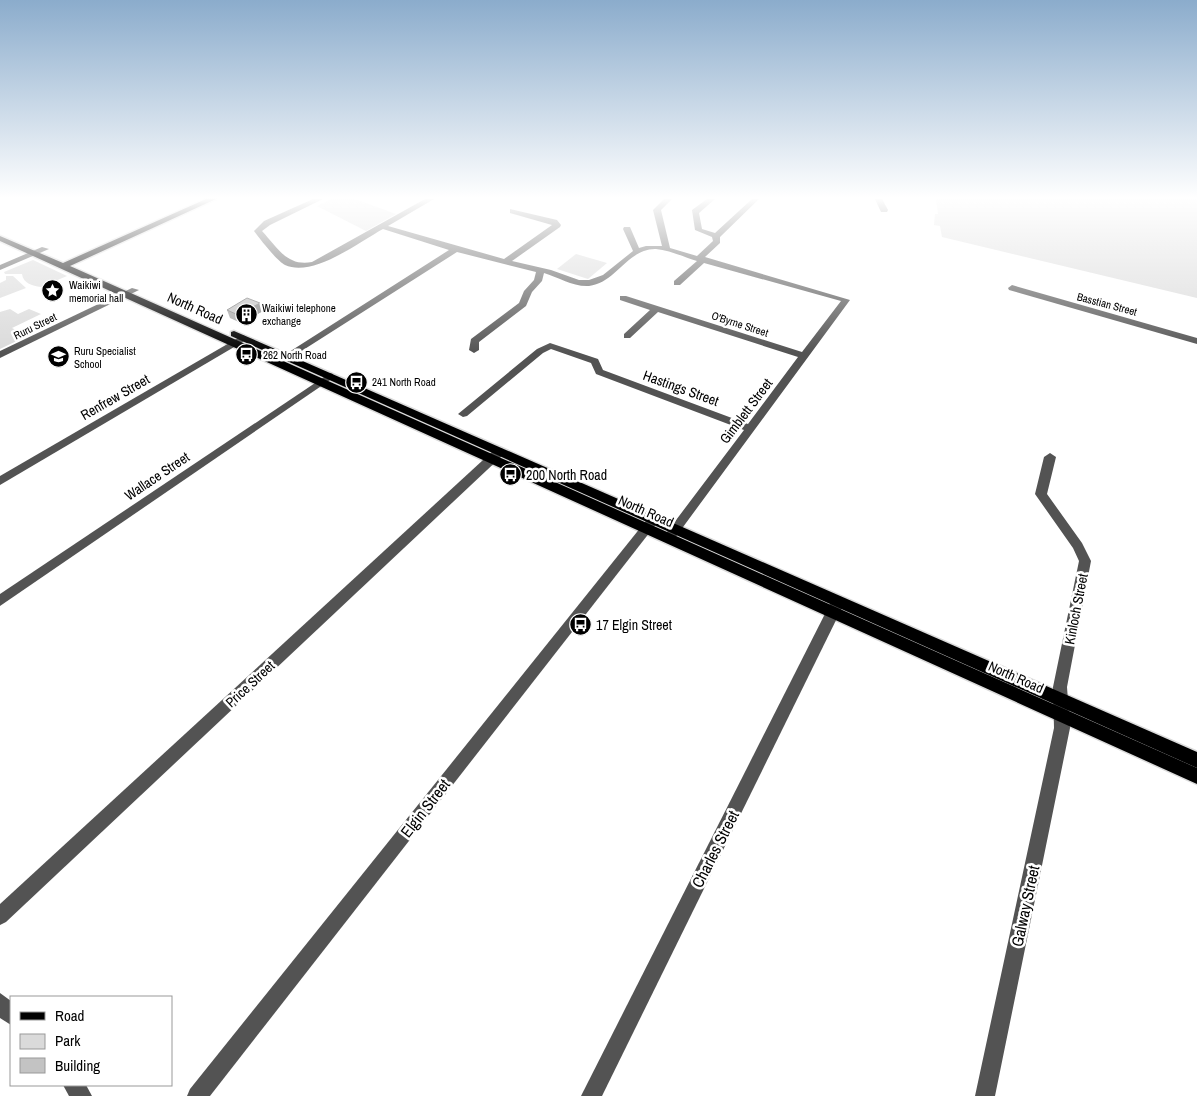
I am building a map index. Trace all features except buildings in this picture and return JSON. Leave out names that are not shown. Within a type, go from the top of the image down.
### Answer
[{"type":"main road","name":"North Road","points":[[27,250],[64,262],[135,290],[239,340],[278,363],[326,379]]},
{"type":"main road","name":"North Road","points":[[47,250],[64,262],[126,294],[239,340],[287,357],[326,379],[495,456],[1061,707],[1197,760]]},
{"type":"main road","points":[[64,262],[91,250]]},
{"type":"main road","name":"North Road","points":[[1061,707],[1197,776]]},
{"type":"street","points":[[0,268],[43,250]]},
{"type":"street","points":[[277,250],[290,264],[304,266],[314,264],[339,250]]},
{"type":"street","points":[[278,363],[454,250]]},
{"type":"street","points":[[460,250],[590,283],[602,279],[637,251]]},
{"type":"street","points":[[506,262],[522,250]]},
{"type":"street","points":[[674,250],[702,258]]},
{"type":"street","points":[[677,283],[709,250]]},
{"type":"street","name":"Gimblett Street","points":[[672,534],[846,300],[702,258]]},
{"type":"street","points":[[474,350],[474,341],[523,304],[528,292],[538,282],[540,271]]},
{"type":"street","name":"Basstian Street","points":[[1012,288],[1197,341]]},
{"type":"street","name":"Ruru Street","points":[[0,355],[135,290]]},
{"type":"street","name":"O'Byrne Street","points":[[623,298],[804,356]]},
{"type":"street","points":[[627,336],[656,309]]},
{"type":"street","name":"Renfrew Street","points":[[0,480],[239,340]]},
{"type":"street","name":"Hastings Street","points":[[463,414],[545,347],[550,346],[594,361],[598,372],[750,428]]},
{"type":"street","name":"Wallace Street","points":[[0,601],[326,379]]},
{"type":"street","name":"Price Street","points":[[0,916],[495,456]]},
{"type":"street","name":"Kinloch Street","points":[[1050,457],[1041,494],[1078,546],[1085,561],[1060,687],[1061,707]]},
{"type":"street","name":"Elgin Street","points":[[197,1096],[650,524]]},
{"type":"street","name":"Charles Street","points":[[591,1096],[836,607]]},
{"type":"street","name":"Galway Street","points":[[985,1096],[1062,728],[1061,707]]},
{"type":"street","points":[[0,1003],[10,1015]]},
{"type":"street","points":[[73,1086],[82,1096]]},
{"type":"green space","points":[[997,250],[1197,250],[1197,298]]},
{"type":"green space","points":[[576,254],[607,263],[588,279],[557,269]]},
{"type":"green space","points":[[33,260],[67,276],[41,287],[28,284],[22,274],[5,274],[4,272]]},
{"type":"green space","points":[[6,276],[13,276],[26,288],[0,298],[0,283],[6,280]]},
{"type":"green space","points":[[10,309],[18,314],[29,309],[41,314],[12,328],[27,336],[0,349],[0,312]]},
{"type":"place","name":"Waikiwi memorial hall","points":[[53,291]]},
{"type":"place","name":"Waikiwi telephone exchange","points":[[246,314]]},
{"type":"place","name":"262 North Road","points":[[247,355]]},
{"type":"place","name":"Ruru Specialist School","points":[[58,357]]},
{"type":"place","name":"241 North Road","points":[[356,382]]},
{"type":"place","name":"200 North Road","points":[[510,475]]},
{"type":"place","name":"17 Elgin Street","points":[[580,625]]}]
